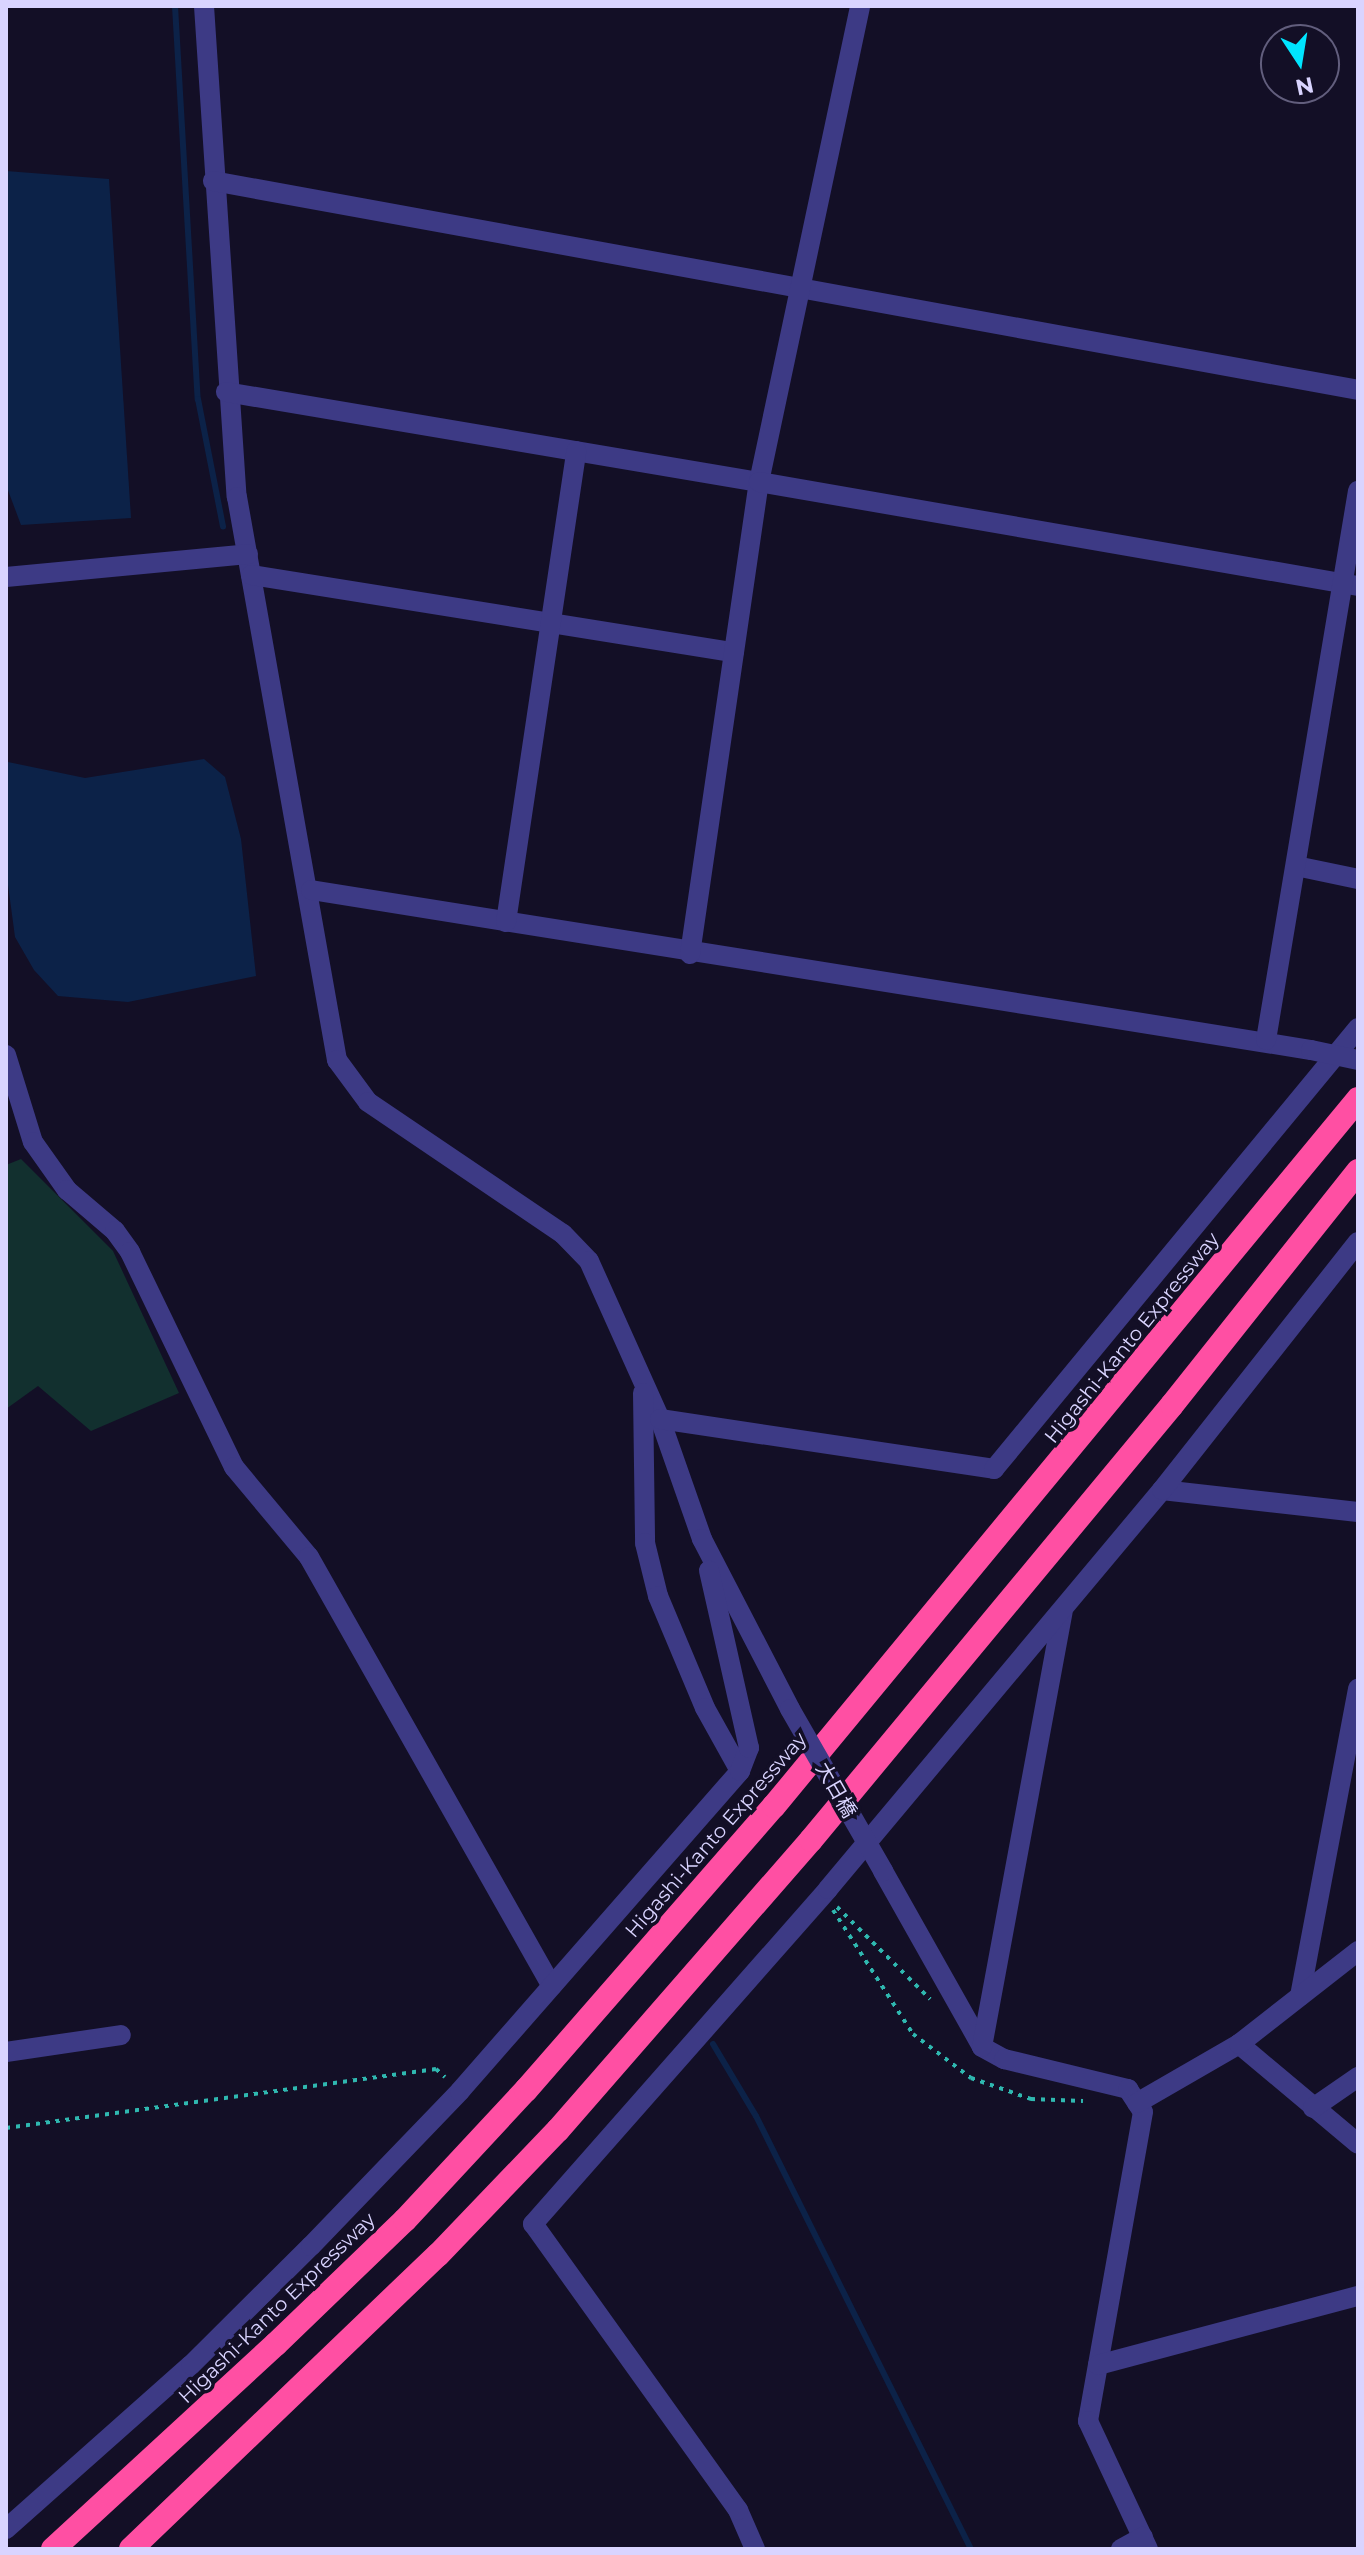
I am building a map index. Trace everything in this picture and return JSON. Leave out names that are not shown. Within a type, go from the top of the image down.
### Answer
[{"type":"highway","name":"Higashi-Kanto Expressway","points":[[53,2549],[287,2334],[526,2090],[774,1806],[1358,1099]]},
{"type":"highway","points":[[131,2549],[404,2288],[558,2130],[811,1840],[1358,1171]]},
{"type":"street","points":[[6,2529],[191,2365],[460,2091],[740,1771],[749,1748],[702,1539],[660,1419],[643,1389],[589,1261],[563,1234],[368,1102],[337,1060],[311,890],[251,575],[226,392],[204,6]]},
{"type":"street","points":[[690,954],[759,482],[860,6]]},
{"type":"street","points":[[213,181],[800,291],[1358,390]]},
{"type":"street","points":[[226,392],[1350,584]]},
{"type":"street","points":[[506,922],[576,451]]},
{"type":"street","points":[[1266,1040],[1350,584],[1358,491]]},
{"type":"street","points":[[6,577],[248,554]]},
{"type":"street","points":[[251,575],[734,652]]},
{"type":"street","points":[[1296,866],[1358,879]]},
{"type":"street","points":[[311,890],[690,954],[1266,1040],[1358,1060]]},
{"type":"street","points":[[660,1419],[994,1469],[1358,1028]]},
{"type":"street","points":[[6,1055],[33,1142],[67,1190],[115,1231],[130,1252],[234,1467],[309,1557],[552,1986]]},
{"type":"street","points":[[755,2549],[738,2510],[533,2224],[824,1894],[1162,1490],[1358,1242]]},
{"type":"street","points":[[643,1389],[645,1543],[655,1582],[705,1708],[740,1771]]},
{"type":"street","points":[[1162,1490],[1358,1512]]},
{"type":"street","name":"大日橋","points":[[702,1539],[790,1709],[883,1871],[967,2028],[982,2047]]},
{"type":"street","points":[[1063,1608],[982,2047],[1004,2059],[1128,2089],[1143,2112],[1088,2421],[1145,2543],[1121,2549]]},
{"type":"street","points":[[1300,1996],[1358,1688]]},
{"type":"street","points":[[1137,2103],[1239,2044],[1358,1951]]},
{"type":"street","points":[[6,2052],[121,2035]]},
{"type":"street","points":[[1239,2044],[1358,2144]]},
{"type":"street","points":[[1313,2108],[1358,2077]]},
{"type":"street","points":[[1098,2365],[1358,2296]]},
{"type":"path","points":[[824,1894],[917,1990],[967,2028]]},
{"type":"path","points":[[6,2128],[436,2069],[460,2091]]},
{"type":"green space","points":[[21,1159],[113,1251],[179,1393],[91,1431],[38,1386],[6,1409],[6,1165]]},
{"type":"water","points":[[6,171],[109,179],[131,518],[21,525],[6,485]]},
{"type":"water","points":[[204,759],[225,777],[241,839],[256,976],[128,1002],[58,996],[34,970],[15,937],[6,870],[8,762],[85,778]]},
{"type":"waterway","points":[[175,6],[198,399],[223,527]]},
{"type":"waterway","points":[[713,2044],[756,2116],[971,2549]]}]
